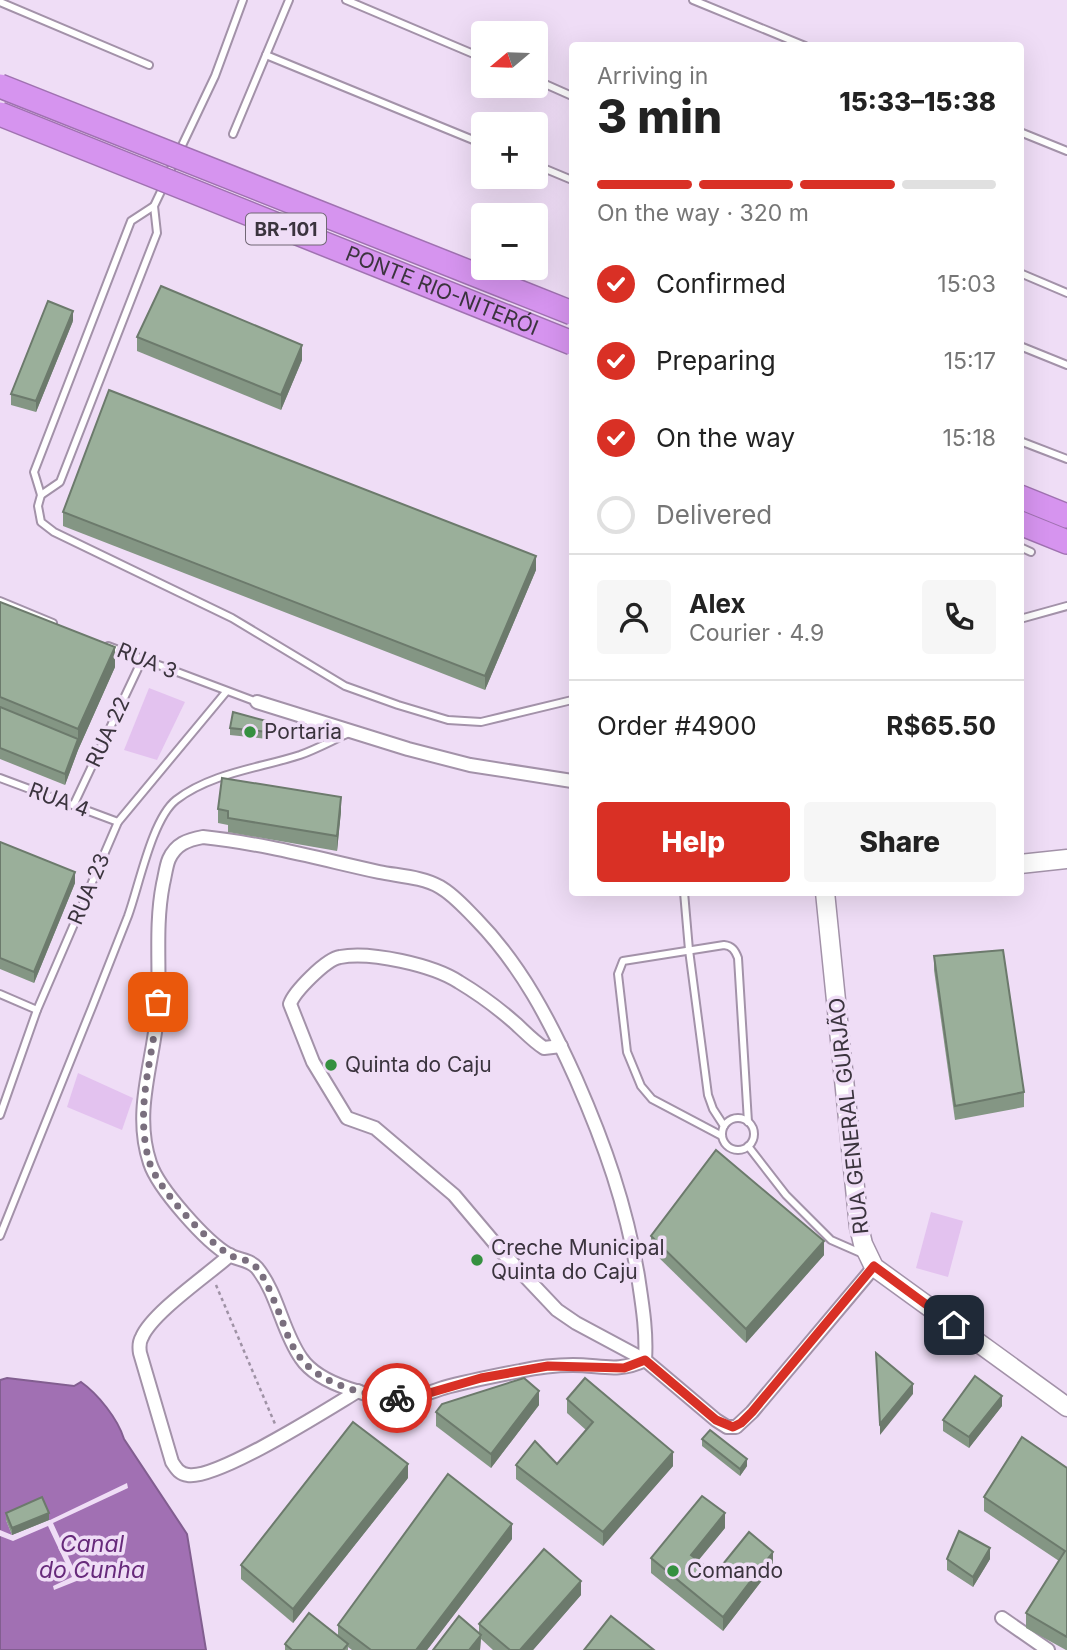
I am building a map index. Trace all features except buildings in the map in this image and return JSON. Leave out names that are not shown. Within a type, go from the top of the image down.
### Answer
[{"type":"highway","name":"PONTE RIO-NITERÓI","points":[[0,86],[569,312]]},
{"type":"highway","name":"PONTE RIO-NITERÓI","points":[[0,114],[569,342]]},
{"type":"highway","points":[[1024,499],[1067,516]]},
{"type":"highway","points":[[1024,525],[1067,542]]},
{"type":"street","points":[[257,702],[470,765],[569,781]]},
{"type":"street","points":[[217,838],[418,880],[443,888],[490,933],[519,970],[551,1024],[595,1122],[621,1194],[633,1243],[646,1340],[645,1360],[624,1368],[548,1366],[481,1378],[407,1398],[345,1387],[303,1362],[291,1343],[265,1281],[256,1267],[249,1261],[230,1255],[170,1198],[150,1163],[142,1113],[156,1031],[158,909],[168,860],[177,846],[189,839],[217,838]]},
{"type":"street","points":[[1024,864],[1067,859]]},
{"type":"street","name":"RUA GENERAL GURJÃO","points":[[825,896],[859,1227],[871,1261]]},
{"type":"street","points":[[561,1046],[544,1048],[491,1003],[457,980],[423,967],[365,957],[341,956],[327,962],[291,1000],[293,1013],[306,1038],[313,1062],[347,1118],[375,1128],[454,1195],[503,1253],[557,1310],[645,1360],[727,1427],[736,1427],[741,1423],[871,1261],[1067,1407]]},
{"type":"street","points":[[230,1255],[167,1308],[151,1324],[141,1340],[140,1353],[172,1462],[182,1474],[207,1474],[281,1436],[358,1391]]},
{"type":"street","points":[[1002,1618],[1048,1650]]},
{"type":"lane","points":[[41,495],[60,482],[157,233],[154,206],[215,76],[243,0]]},
{"type":"lane","points":[[233,134],[289,0]]},
{"type":"lane","points":[[346,0],[471,53]]},
{"type":"lane","points":[[693,0],[786,42]]},
{"type":"lane","points":[[0,2],[149,65]]},
{"type":"lane","points":[[266,55],[471,139]]},
{"type":"lane","points":[[548,85],[569,95]]},
{"type":"lane","points":[[1024,134],[1067,151]]},
{"type":"lane","points":[[548,170],[569,179]]},
{"type":"lane","points":[[154,206],[131,221],[34,472],[41,495],[38,506],[41,522],[54,532],[232,618],[345,686],[449,720],[481,722],[569,701]]},
{"type":"lane","points":[[1024,275],[1067,293]]},
{"type":"lane","points":[[1024,348],[1067,365]]},
{"type":"lane","points":[[1024,443],[1067,459]]},
{"type":"lane","points":[[1024,549],[1031,552]]},
{"type":"lane","points":[[0,601],[66,628]]},
{"type":"lane","points":[[1024,618],[1067,606]]},
{"type":"lane","name":"RUA 3","points":[[104,644],[257,702]]},
{"type":"lane","name":"RUA 22","points":[[74,804],[142,660]]},
{"type":"lane","name":"RUA 23","points":[[0,1115],[37,1010],[118,822],[226,692]]},
{"type":"lane","points":[[0,1236],[129,912],[155,834],[168,807],[178,798],[202,786],[250,768],[302,754],[354,731]]},
{"type":"lane","name":"RUA 4","points":[[0,778],[118,822]]},
{"type":"lane","points":[[684,896],[708,1095],[724,1126]]},
{"type":"lane","points":[[722,1136],[652,1098],[641,1087],[627,1052],[618,974],[623,961],[724,944],[730,946],[738,958],[748,1122],[753,1131],[751,1142],[743,1149],[732,1149],[723,1142],[724,1126],[732,1119],[748,1122]]},
{"type":"lane","points":[[0,994],[37,1010]]},
{"type":"lane","points":[[748,1146],[786,1195],[831,1240],[871,1261]]},
{"type":"path","points":[[210,1272],[281,1436]]},
{"type":"shaded area","points":[[149,688],[185,702],[157,760],[124,750]]},
{"type":"shaded area","points":[[78,1073],[133,1098],[122,1130],[67,1107]]},
{"type":"shaded area","points":[[931,1212],[963,1221],[948,1277],[916,1268]]},
{"type":"water","name":"Canal do Cunha","points":[[7,1378],[74,1386],[81,1382],[107,1408],[124,1439],[187,1534],[206,1650],[0,1650],[0,1380]]},
{"type":"pier","points":[[127,1483],[128,1488],[53,1523],[79,1580],[54,1590],[53,1586],[72,1577],[48,1526],[13,1541],[0,1536],[0,1530],[12,1535],[6,1520],[50,1520]]},
{"type":"way so far","points":[[158,1002],[156,1031],[142,1113],[150,1163],[159,1181],[170,1198],[216,1244],[230,1255],[249,1261],[256,1267],[265,1281],[291,1343],[303,1362],[345,1387],[397,1398]]},
{"type":"place","name":"Portaria","points":[[250,732]]},
{"type":"place","name":"Quinta do Caju","points":[[331,1065]]},
{"type":"place","name":"Creche Municipal Quinta do Caju","points":[[477,1260]]},
{"type":"place","name":"Comando","points":[[673,1571]]},
{"type":"route","points":[[397,1398],[419,1396],[481,1378],[548,1366],[576,1365],[608,1369],[624,1368],[645,1360],[716,1420],[727,1427],[736,1427],[752,1412],[874,1266],[954,1325]]}]
